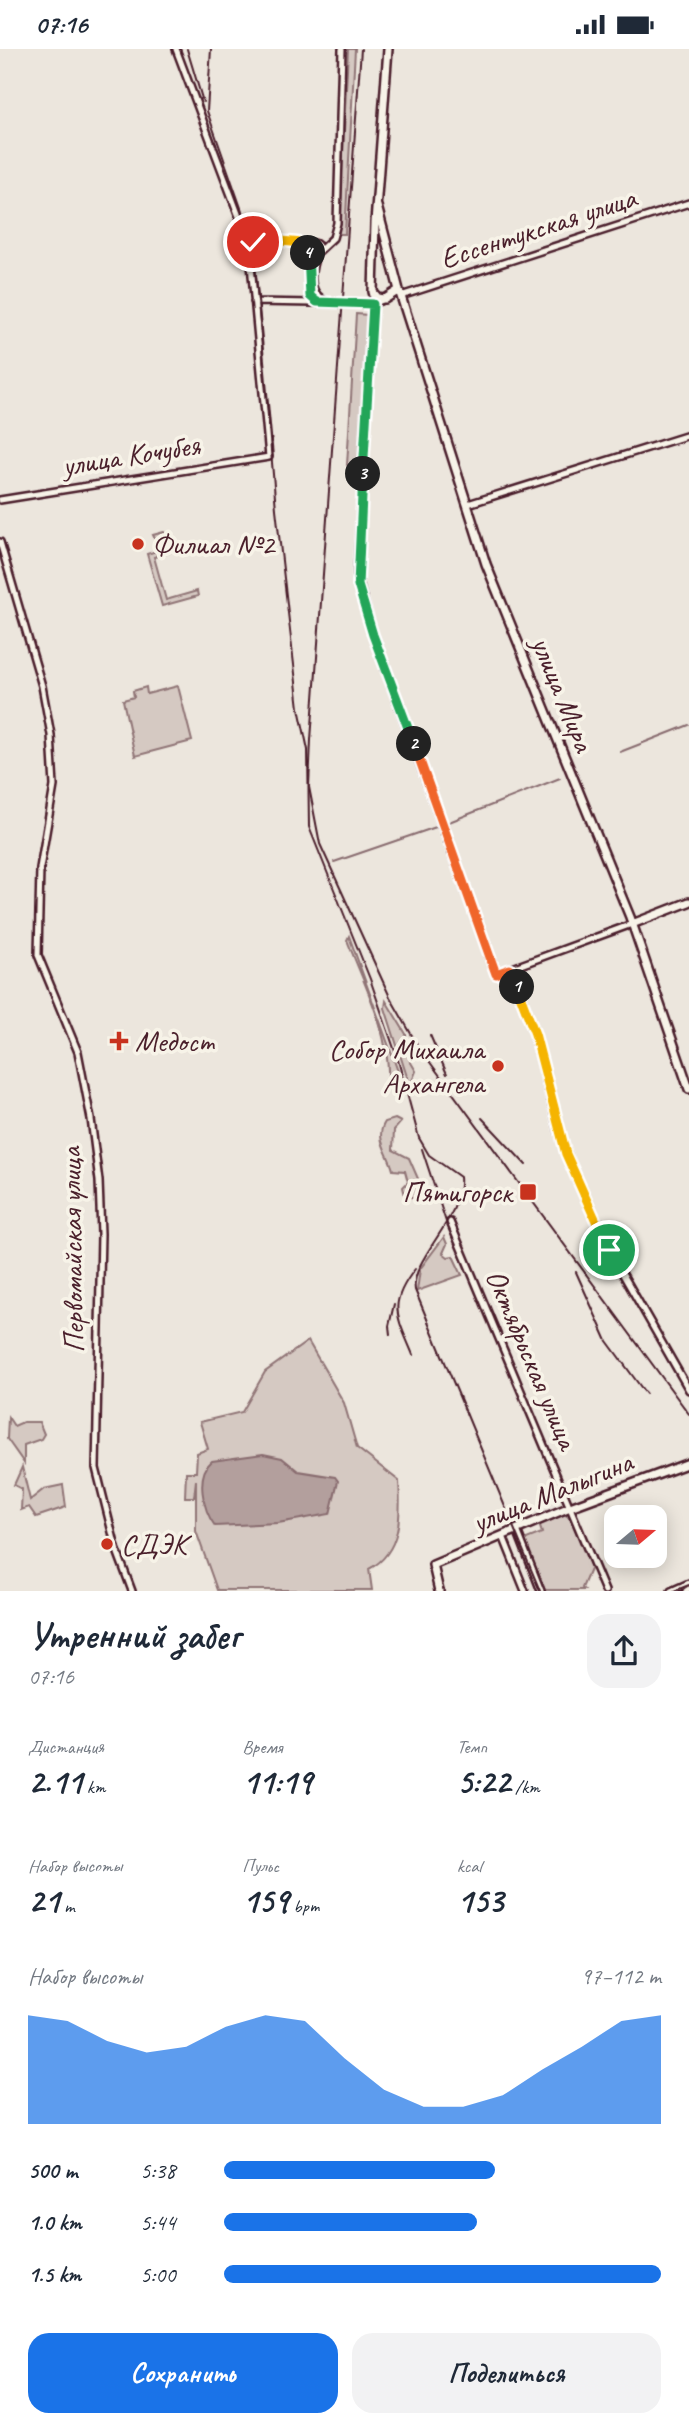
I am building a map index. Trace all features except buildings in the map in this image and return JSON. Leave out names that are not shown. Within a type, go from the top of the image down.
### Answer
[{"type":"main road","points":[[388,49],[373,292],[379,298],[399,301],[407,313]]},
{"type":"main road","name":"улица Мира","points":[[377,206],[400,293],[509,625],[632,924],[689,1089]]},
{"type":"main road","points":[[375,262],[383,255],[391,261]]},
{"type":"main road","points":[[387,299],[400,293]]},
{"type":"main road","points":[[632,924],[689,902]]},
{"type":"main road","name":"улица Малыгина","points":[[439,1591],[433,1565],[570,1507],[689,1463]]},
{"type":"street","points":[[176,49],[249,243],[254,302],[326,301],[373,304],[387,299]]},
{"type":"street","points":[[326,301],[313,290],[313,269],[318,253],[335,233],[342,49]]},
{"type":"street","name":"Ессентукская улица","points":[[400,293],[689,203]]},
{"type":"street","points":[[249,243],[271,240],[309,246],[326,241],[335,233]]},
{"type":"street","points":[[309,246],[318,253]]},
{"type":"street","points":[[309,246],[318,253]]},
{"type":"street","points":[[309,246],[310,296],[317,302]]},
{"type":"street","points":[[373,292],[358,585],[373,635],[496,974],[632,924]]},
{"type":"street","name":"улица Кочубея","points":[[0,500],[269,457],[254,302]]},
{"type":"street","points":[[468,504],[689,435]]},
{"type":"street","name":"Первомайская улица","points":[[0,542],[41,686],[53,757],[54,786],[40,868],[38,955],[82,1065],[96,1151],[101,1272],[95,1454],[107,1514],[132,1591]]},
{"type":"street","points":[[510,969],[535,1034],[559,1132],[575,1175],[609,1250],[689,1390]]},
{"type":"street","name":"Октябрьская улица","points":[[450,1222],[605,1591]]},
{"type":"street","points":[[517,1530],[541,1591]]},
{"type":"street","points":[[503,1535],[525,1591]]},
{"type":"street","points":[[671,1591],[689,1583]]},
{"type":"shaded area","points":[[348,49],[355,49],[345,234],[339,234]]},
{"type":"shaded area","points":[[356,314],[368,315],[358,465],[347,465]]},
{"type":"shaded area","points":[[164,532],[170,552],[154,557],[166,600],[197,591],[198,596],[162,606],[147,554],[160,550],[153,535]]},
{"type":"shaded area","points":[[178,686],[192,741],[135,756],[123,700],[134,697],[133,691],[146,687],[147,694]]},
{"type":"shaded area","points":[[349,936],[400,1077],[400,1082],[392,1085],[388,1083],[388,1065],[381,1028],[347,940]]},
{"type":"shaded area","points":[[386,1001],[406,1034],[406,1046],[415,1056],[410,1061],[416,1071],[410,1086],[385,1008]]},
{"type":"shaded area","points":[[395,1119],[401,1122],[394,1130],[393,1150],[409,1158],[422,1188],[429,1195],[427,1200],[405,1196],[403,1187],[408,1182],[405,1171],[393,1170],[383,1146],[382,1128],[385,1122]]},
{"type":"shaded area","points":[[444,1237],[447,1244],[443,1253],[448,1257],[453,1256],[462,1275],[417,1291],[420,1269]]},
{"type":"shaded area","points":[[308,1341],[344,1403],[357,1448],[399,1481],[400,1506],[394,1542],[380,1562],[369,1569],[372,1590],[217,1590],[196,1531],[196,1480],[194,1497],[185,1497],[186,1472],[196,1472],[197,1453],[208,1449],[200,1422],[242,1412],[265,1372]]},
{"type":"shaded area","points":[[8,1417],[14,1426],[23,1422],[39,1422],[44,1434],[41,1439],[24,1445],[24,1463],[7,1439]]},
{"type":"shaded area","points":[[263,1454],[282,1458],[298,1471],[335,1477],[338,1481],[330,1514],[278,1523],[215,1526],[204,1502],[202,1483],[207,1467],[212,1461]]},
{"type":"shaded area","points":[[22,1467],[30,1500],[44,1489],[63,1485],[66,1507],[36,1517],[29,1507],[21,1510],[22,1489],[14,1485]]},
{"type":"shaded area","points":[[564,1514],[571,1519],[591,1567],[582,1588],[584,1590],[545,1590],[524,1540],[542,1533],[539,1524]]},
{"type":"waterway","points":[[620,752],[689,725]]},
{"type":"waterway","points":[[444,824],[560,778]]},
{"type":"waterway","points":[[334,862],[439,826]]},
{"type":"tram line","points":[[187,49],[203,102]]},
{"type":"tram line","points":[[211,49],[207,111],[253,242],[276,509],[299,708],[308,750],[309,827],[370,979],[398,1060],[419,1138],[429,1155],[460,1177],[454,1208],[420,1265],[415,1290],[540,1591]]},
{"type":"tram line","points":[[422,1149],[446,1222]]},
{"type":"tram line","points":[[413,1355],[399,1320],[398,1302],[406,1281],[415,1269]]},
{"type":"tram line","points":[[390,1335],[389,1326],[394,1304]]},
{"type":"tram line","points":[[674,1591],[689,1585]]},
{"type":"railway","points":[[361,49],[311,740],[309,787],[320,844],[390,997],[418,1046],[689,1414]]},
{"type":"railway","points":[[430,1035],[447,1074]]},
{"type":"railway","points":[[482,1118],[526,1165]]},
{"type":"railway","points":[[576,1272],[607,1341],[646,1394]]},
{"type":"place","name":"Филиал №2","points":[[138,544]]},
{"type":"place","name":"Медост","points":[[119,1041]]},
{"type":"place","name":"Собор Михаила Архангела","points":[[498,1066]]},
{"type":"place","name":"Пятигорск","points":[[528,1192]]},
{"type":"place","name":"СДЭК","points":[[107,1544]]},
{"type":"route","points":[[253,242],[271,240],[304,244],[310,260],[310,296],[317,302],[373,304],[358,585],[373,635],[496,974],[510,969],[535,1034],[566,1154],[609,1250]]}]
